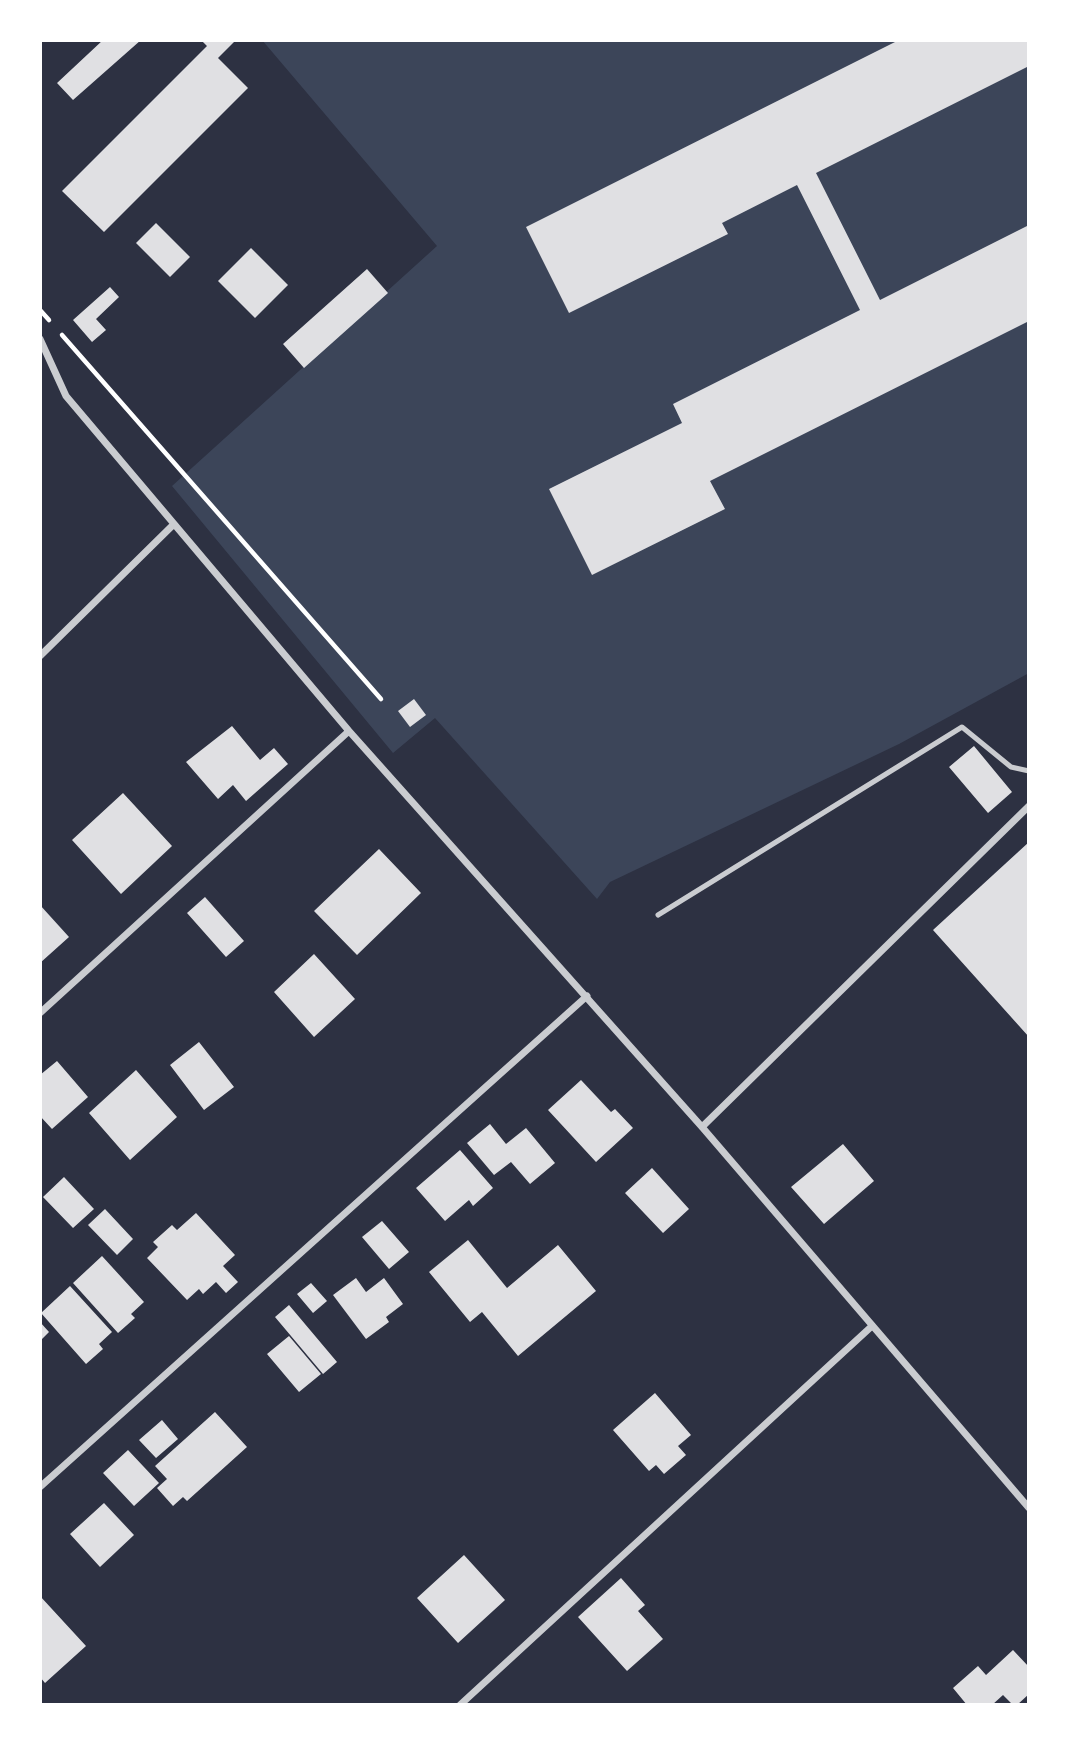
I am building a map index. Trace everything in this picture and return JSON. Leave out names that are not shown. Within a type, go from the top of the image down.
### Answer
[{"type":"street","points":[[40,339],[66,397],[349,731],[702,1127],[1029,1508]]},
{"type":"street","points":[[40,656],[174,524]]},
{"type":"street","points":[[40,1013],[349,731]]},
{"type":"street","points":[[702,1127],[1029,806]]},
{"type":"street","points":[[40,1487],[587,996]]},
{"type":"street","points":[[460,1705],[872,1326]]},
{"type":"lane","points":[[657,915],[962,726],[1010,767],[1029,771]]},
{"type":"path","points":[[40,310],[50,321]]},
{"type":"path","points":[[59,331],[381,699]]},
{"type":"shaded area","points":[[262,40],[1029,40],[1029,673],[899,744],[610,882],[597,899],[435,718],[393,753],[172,486],[437,246]]},
{"type":"building","points":[[103,40],[141,40],[73,100],[57,83]]},
{"type":"building","points":[[201,40],[236,40],[218,58],[248,88],[104,232],[62,191],[207,46]]},
{"type":"building","points":[[899,40],[1029,40],[1029,66],[816,173],[880,300],[1029,225],[1029,321],[710,481],[725,509],[592,575],[549,489],[682,423],[673,404],[860,310],[797,185],[722,223],[728,234],[569,313],[526,227]]},
{"type":"building","points":[[156,223],[190,257],[170,277],[136,243]]},
{"type":"building","points":[[251,248],[288,285],[255,318],[218,281]]},
{"type":"building","points":[[367,269],[388,293],[304,368],[283,344]]},
{"type":"building","points":[[110,287],[119,297],[96,319],[106,330],[92,342],[73,320]]},
{"type":"building","points":[[414,699],[426,715],[410,727],[398,711]]},
{"type":"building","points":[[232,726],[260,760],[274,748],[288,764],[246,801],[233,785],[218,799],[186,762]]},
{"type":"building","points":[[974,746],[1012,792],[988,813],[949,767]]},
{"type":"building","points":[[123,793],[172,846],[121,894],[72,840]]},
{"type":"building","points":[[1029,842],[1029,1037],[933,930]]},
{"type":"building","points":[[379,849],[421,893],[357,955],[314,911]]},
{"type":"building","points":[[205,897],[244,941],[226,957],[187,913]]},
{"type":"building","points":[[40,905],[69,937],[40,963]]},
{"type":"building","points":[[314,954],[355,999],[314,1037],[274,992]]},
{"type":"building","points":[[199,1042],[234,1087],[204,1110],[170,1065]]},
{"type":"building","points":[[57,1061],[88,1097],[52,1129],[40,1116],[40,1075]]},
{"type":"building","points":[[136,1070],[177,1117],[130,1160],[89,1113]]},
{"type":"building","points":[[581,1080],[611,1112],[615,1109],[633,1128],[596,1162],[548,1110]]},
{"type":"building","points":[[490,1124],[506,1144],[526,1128],[555,1163],[530,1184],[511,1162],[494,1175],[467,1143]]},
{"type":"building","points":[[843,1144],[874,1181],[824,1224],[791,1187]]},
{"type":"building","points":[[460,1150],[493,1188],[473,1206],[469,1200],[445,1221],[416,1188]]},
{"type":"building","points":[[652,1168],[689,1209],[663,1233],[625,1193]]},
{"type":"building","points":[[64,1177],[94,1209],[73,1228],[43,1197]]},
{"type":"building","points":[[105,1209],[133,1239],[117,1255],[88,1225]]},
{"type":"building","points":[[196,1213],[235,1255],[223,1266],[238,1282],[226,1293],[216,1282],[203,1294],[199,1289],[187,1300],[147,1258],[158,1247],[153,1242],[172,1225],[177,1230]]},
{"type":"building","points":[[382,1221],[409,1252],[389,1269],[362,1237]]},
{"type":"building","points":[[468,1240],[507,1288],[558,1245],[596,1291],[518,1356],[482,1312],[470,1322],[429,1272]]},
{"type":"building","points":[[102,1256],[144,1302],[131,1314],[135,1318],[118,1333],[73,1283]]},
{"type":"building","points":[[356,1278],[366,1292],[384,1278],[403,1304],[386,1317],[389,1322],[366,1339],[333,1295]]},
{"type":"building","points":[[311,1283],[327,1301],[313,1313],[297,1294]]},
{"type":"building","points":[[70,1286],[112,1332],[99,1344],[103,1349],[86,1364],[41,1313]]},
{"type":"building","points":[[289,1305],[337,1362],[323,1374],[275,1317]]},
{"type":"building","points":[[40,1322],[49,1332],[40,1341]]},
{"type":"building","points":[[289,1336],[321,1374],[299,1392],[267,1354]]},
{"type":"building","points":[[655,1393],[691,1435],[678,1446],[686,1455],[664,1474],[656,1465],[649,1471],[613,1430]]},
{"type":"building","points":[[215,1412],[247,1447],[187,1501],[183,1497],[173,1506],[157,1488],[167,1479],[155,1466]]},
{"type":"building","points":[[162,1420],[178,1439],[156,1458],[139,1440]]},
{"type":"building","points":[[128,1450],[159,1483],[134,1506],[103,1473]]},
{"type":"building","points":[[104,1503],[134,1535],[100,1567],[70,1534]]},
{"type":"building","points":[[464,1555],[505,1600],[458,1643],[417,1598]]},
{"type":"building","points":[[621,1578],[645,1605],[638,1611],[663,1639],[627,1671],[578,1617]]},
{"type":"building","points":[[40,1596],[86,1646],[45,1683],[40,1677]]},
{"type":"building","points":[[1013,1650],[1029,1667],[1029,1694],[1017,1705],[1013,1705],[1003,1695],[992,1705],[967,1705],[953,1688],[978,1666],[986,1675]]}]
